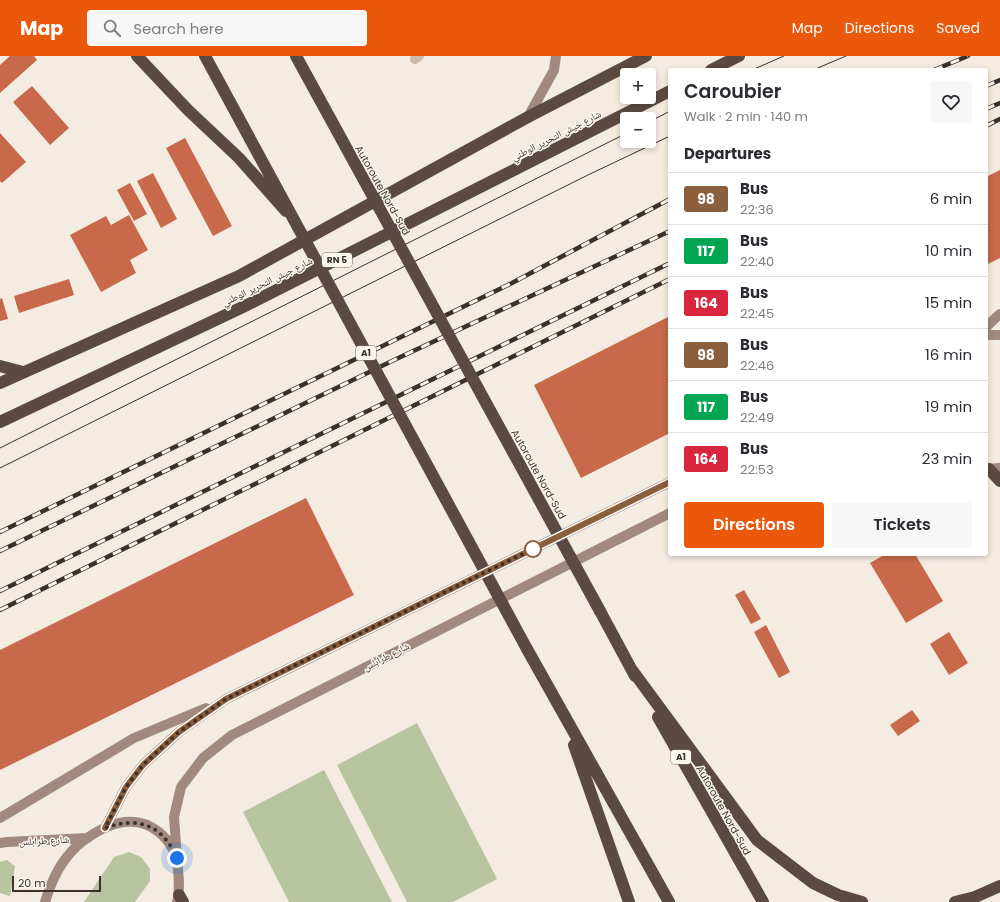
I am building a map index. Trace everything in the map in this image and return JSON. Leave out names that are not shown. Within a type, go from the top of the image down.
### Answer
[{"type":"highway","points":[[137,56],[188,110],[239,158],[268,189],[296,223]]},
{"type":"highway","name":"A1","points":[[205,56],[527,650],[564,713],[669,902]]},
{"type":"highway","name":"Autoroute Nord-Sud","points":[[296,56],[632,670],[763,902]]},
{"type":"highway","name":"شارع جيش التحرير الوطني","points":[[0,383],[239,276],[528,117],[646,56]]},
{"type":"highway","points":[[715,68],[739,56]]},
{"type":"highway","name":"شارع جيش التحرير الوطني","points":[[0,422],[247,305],[668,92]]},
{"type":"highway","points":[[0,366],[23,372]]},
{"type":"highway","points":[[992,469],[1000,481]]},
{"type":"highway","points":[[632,670],[757,840],[813,884],[838,895],[862,902]]},
{"type":"highway","points":[[564,713],[629,902]]},
{"type":"highway","points":[[955,902],[975,897],[1000,886]]},
{"type":"main road","points":[[528,117],[554,70],[556,56]]},
{"type":"main road","points":[[988,325],[1000,314]]},
{"type":"main road","points":[[988,334],[1000,335]]},
{"type":"main road","points":[[0,818],[134,738],[226,699],[668,483]]},
{"type":"main road","name":"شارع طرابلس","points":[[180,900],[174,817],[181,787],[203,758],[232,735],[668,514]]},
{"type":"main road","points":[[105,828],[126,787],[143,765],[179,732],[226,699]]},
{"type":"main road","points":[[45,902],[51,883],[60,866],[73,850],[88,838],[105,828],[119,823],[134,822],[148,826],[161,833],[171,844],[177,858]]},
{"type":"main road","name":"شارع طرابلس","points":[[0,843],[88,838]]},
{"type":"green space","points":[[417,723],[497,879],[453,902],[407,902],[337,765]]},
{"type":"green space","points":[[324,770],[392,902],[289,902],[243,812]]},
{"type":"green space","points":[[129,852],[141,857],[150,869],[150,881],[135,902],[84,902],[114,857]]},
{"type":"green space","points":[[7,860],[15,866],[10,896],[0,893],[0,862]]},
{"type":"building","points":[[10,56],[34,56],[37,60],[0,93],[0,65]]},
{"type":"building","points":[[32,86],[69,128],[50,145],[13,102]]},
{"type":"building","points":[[0,133],[26,162],[2,183],[0,181]]},
{"type":"building","points":[[185,138],[232,226],[213,236],[166,148]]},
{"type":"building","points":[[1000,170],[1000,258],[988,264],[988,176]]},
{"type":"building","points":[[153,173],[177,219],[161,228],[137,181]]},
{"type":"building","points":[[130,183],[147,214],[134,221],[117,190]]},
{"type":"building","points":[[129,215],[148,250],[130,260],[136,273],[101,292],[70,235],[106,216],[111,225]]},
{"type":"building","points":[[69,279],[74,295],[19,313],[14,296]]},
{"type":"building","points":[[2,298],[8,319],[0,321],[0,299]]},
{"type":"building","points":[[668,317],[668,434],[581,478],[534,385]]},
{"type":"building","points":[[306,498],[354,595],[0,770],[0,650]]},
{"type":"building","points":[[882,556],[916,556],[943,601],[906,623],[870,563]]},
{"type":"building","points":[[744,590],[761,619],[751,624],[735,595]]},
{"type":"building","points":[[766,625],[790,672],[779,678],[754,632]]},
{"type":"building","points":[[949,632],[968,663],[949,675],[930,644]]},
{"type":"building","points":[[912,710],[920,721],[898,736],[890,725]]},
{"type":"tram line","points":[[757,68],[784,56]]},
{"type":"tram line","points":[[818,68],[846,56]]},
{"type":"tram line","points":[[656,118],[668,112]]},
{"type":"tram line","points":[[0,448],[620,137]]},
{"type":"tram line","points":[[0,468],[590,174],[668,137]]},
{"type":"railway","points":[[939,68],[968,56]]},
{"type":"railway","points":[[988,85],[1000,80]]},
{"type":"railway","points":[[988,108],[1000,103]]},
{"type":"railway","points":[[988,125],[1000,119]]},
{"type":"railway","points":[[0,532],[512,283],[668,200]]},
{"type":"railway","points":[[0,551],[392,361],[668,232]]},
{"type":"railway","points":[[0,591],[668,264]]},
{"type":"railway","points":[[0,610],[668,280]]},
{"type":"bus line","name":"98","points":[[105,828],[126,787],[143,765],[179,732],[226,699],[668,483]]},
{"type":"route","points":[[177,858],[171,844],[161,833],[148,826],[134,822],[119,823],[105,828],[126,787],[143,765],[179,732],[226,699],[533,549]]}]
